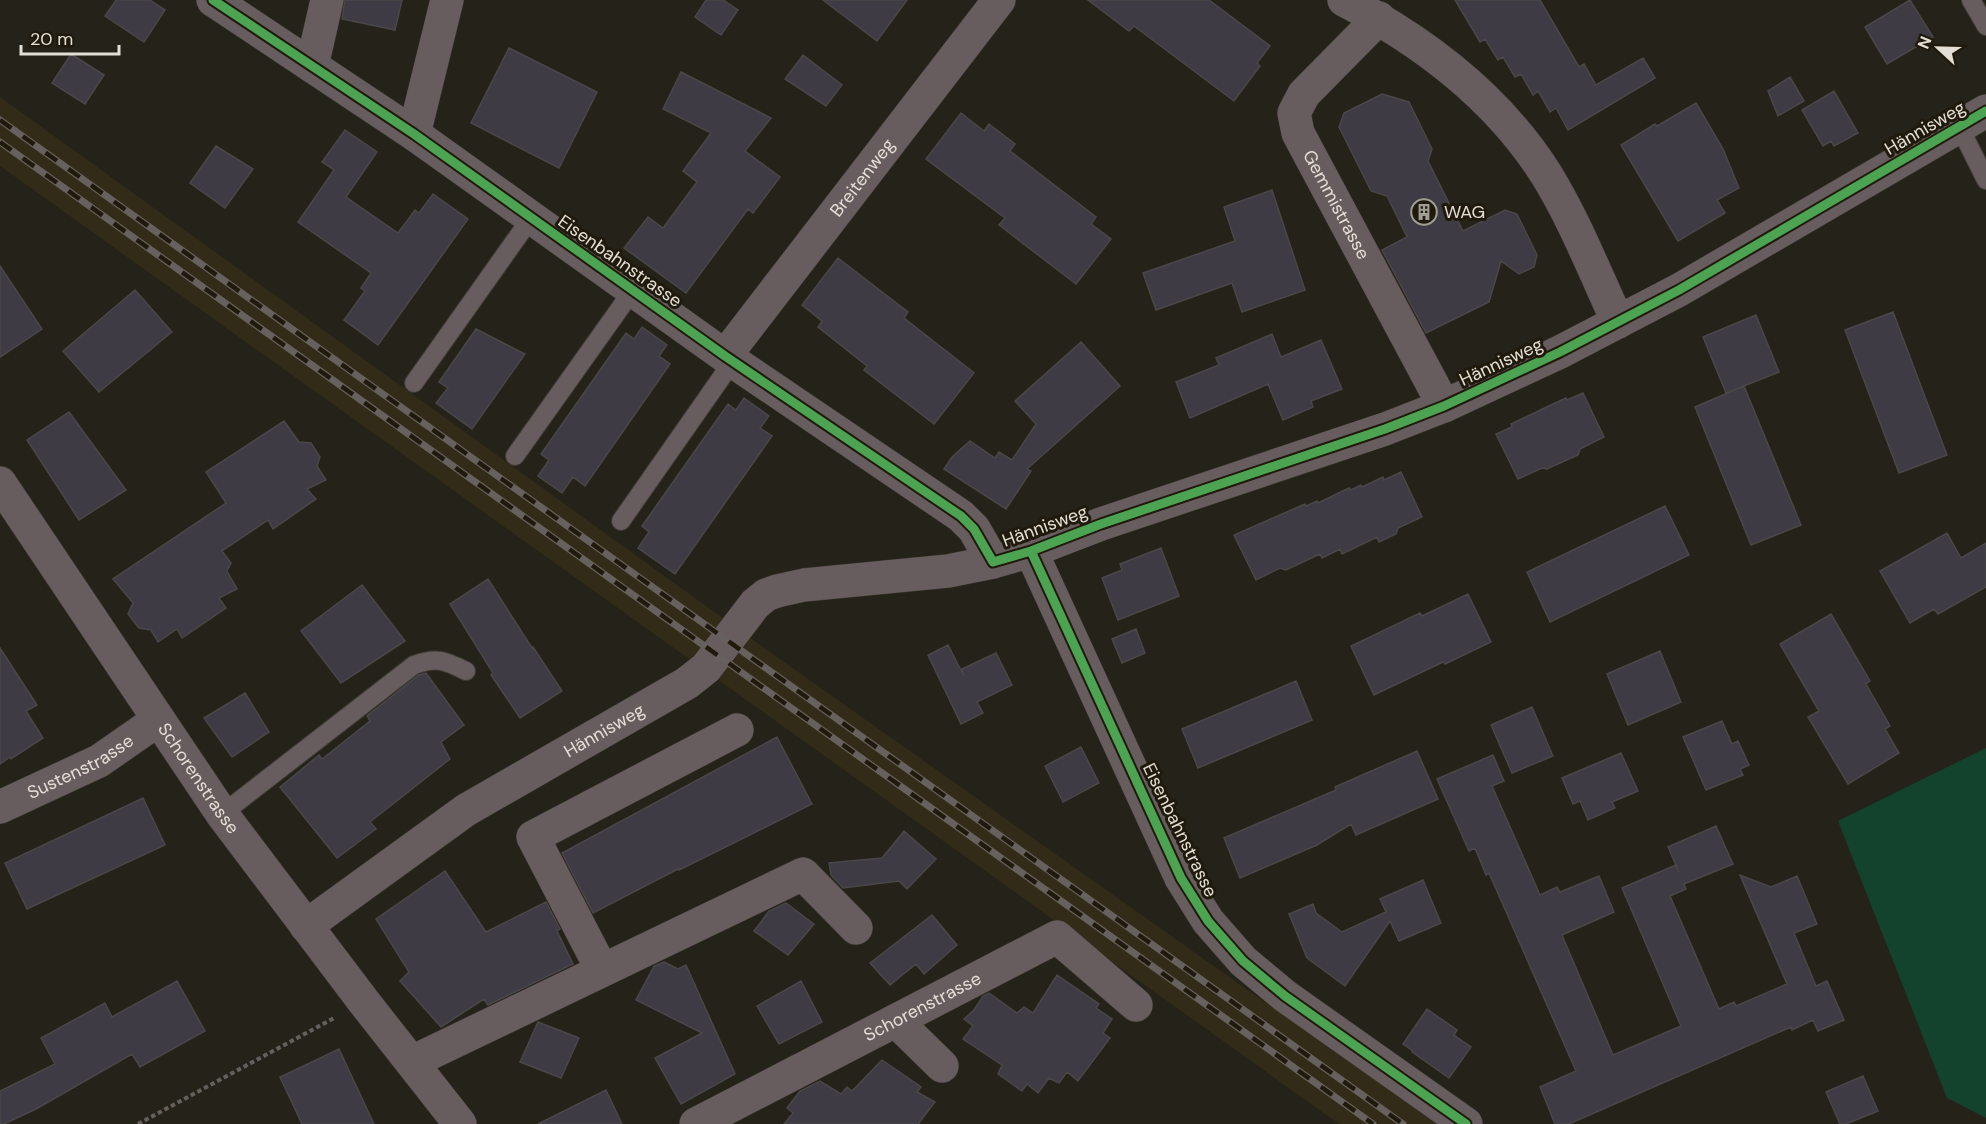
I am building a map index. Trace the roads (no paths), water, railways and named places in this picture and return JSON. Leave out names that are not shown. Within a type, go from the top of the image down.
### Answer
[{"type":"street","name":"Eisenbahnstrasse","points":[[213,0],[414,134],[729,358],[961,516],[974,529],[993,562]]},
{"type":"street","points":[[312,66],[327,0]]},
{"type":"street","points":[[414,134],[447,0]]},
{"type":"street","name":"Breitenweg","points":[[729,358],[999,0]]},
{"type":"street","points":[[1344,0],[1379,18],[1450,67],[1486,100],[1518,135],[1546,175],[1568,215],[1618,322]]},
{"type":"street","name":"Gemmistrasse","points":[[1379,18],[1304,94],[1294,113],[1298,133],[1444,406]]},
{"type":"street","name":"Hännisweg","points":[[306,926],[466,810],[687,683],[706,668],[748,612],[766,595],[804,585],[948,571],[993,562],[1323,451],[1444,406],[1679,290],[1973,119]]},
{"type":"street","name":"Schorenstrasse","points":[[0,483],[222,814],[364,1002],[460,1124]]},
{"type":"street","name":"Eisenbahnstrasse","points":[[1031,551],[1181,878],[1208,921],[1243,962],[1285,996],[1466,1124]]},
{"type":"street","name":"Sustenstrasse","points":[[0,807],[99,761],[158,720]]},
{"type":"street","points":[[602,970],[533,837],[737,730]]},
{"type":"street","points":[[412,1062],[803,874],[856,928]]},
{"type":"street","name":"Schorenstrasse","points":[[696,1124],[731,1117],[896,1021],[1057,937],[1136,1005]]},
{"type":"street","points":[[896,1021],[942,1066]]},
{"type":"lane","points":[[1971,0],[1986,26]]},
{"type":"lane","name":"Hännisweg","points":[[1973,119],[1986,180]]},
{"type":"lane","points":[[414,383],[531,218]]},
{"type":"lane","points":[[515,456],[633,290]]},
{"type":"lane","points":[[621,521],[729,358]]},
{"type":"lane","points":[[222,814],[414,665],[431,659],[448,662],[466,671]]},
{"type":"railway","points":[[0,120],[1403,1124]]},
{"type":"railway","points":[[0,142],[1373,1124]]},
{"type":"place","name":"WAG","points":[[1424,212]]}]
